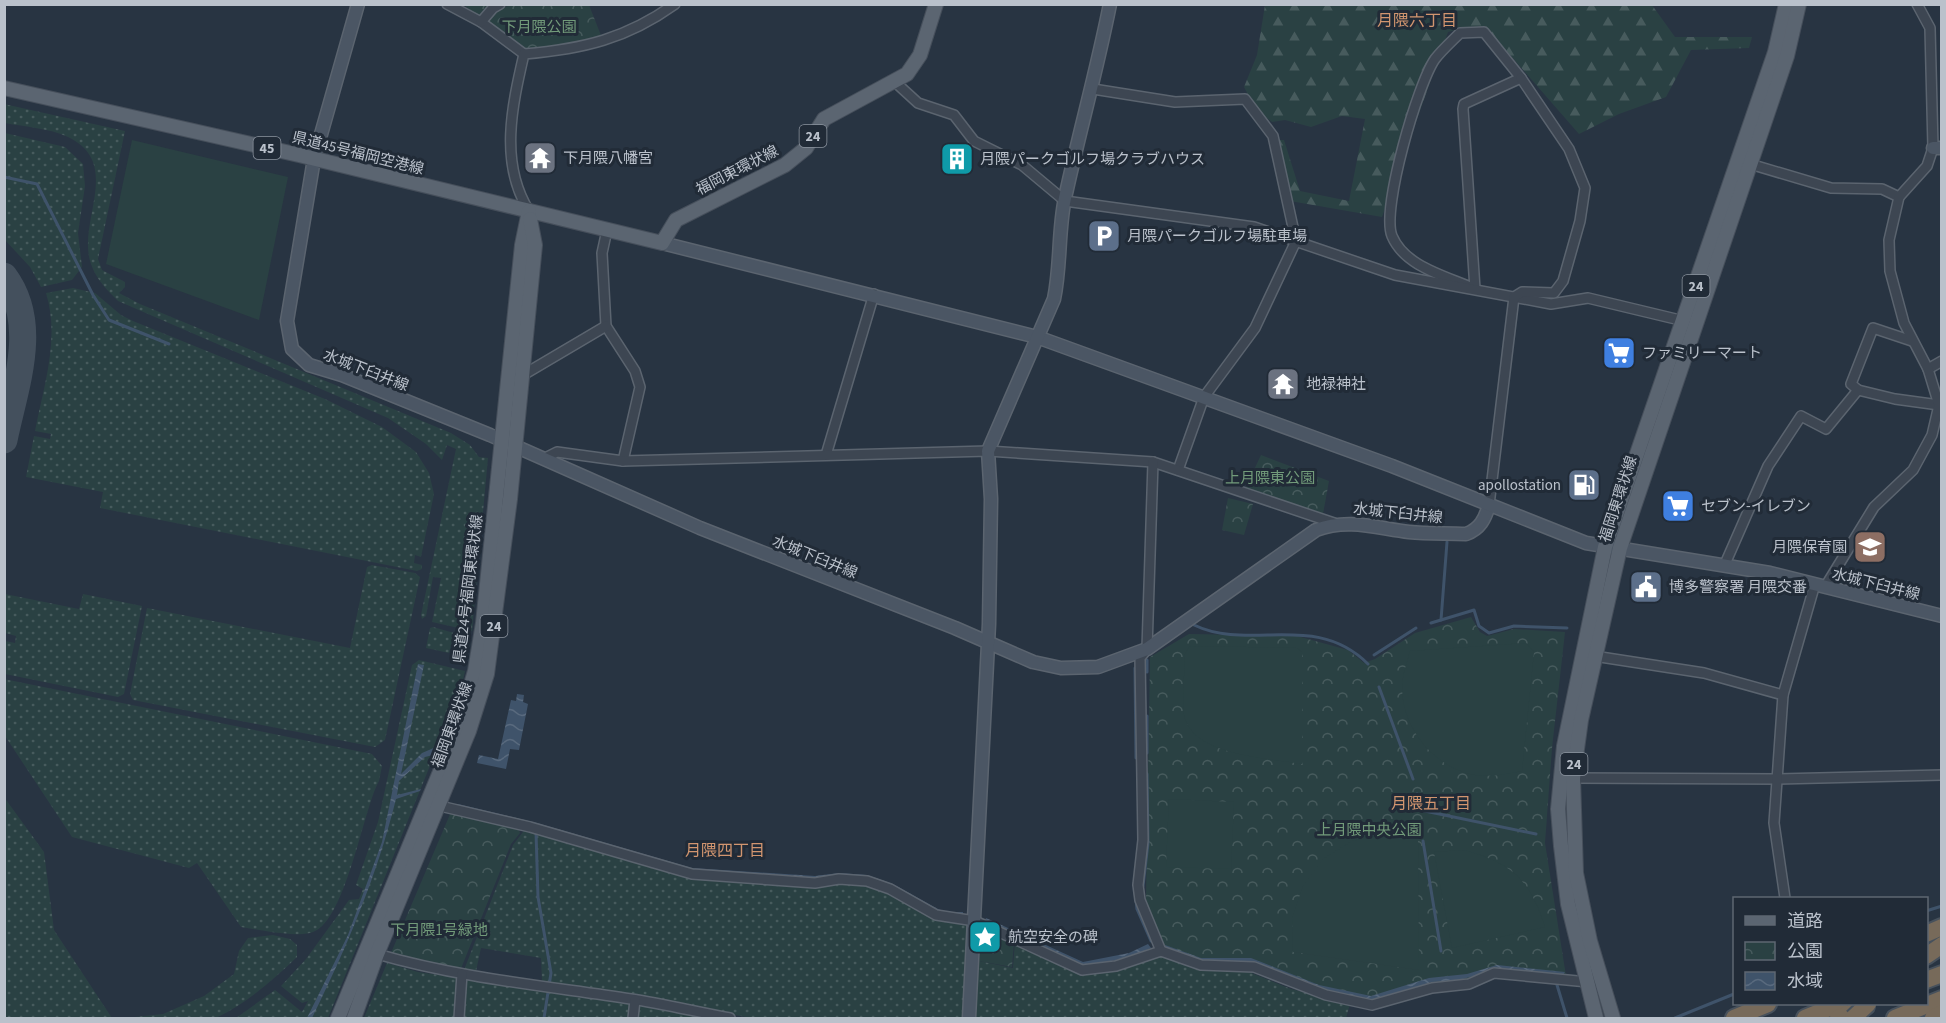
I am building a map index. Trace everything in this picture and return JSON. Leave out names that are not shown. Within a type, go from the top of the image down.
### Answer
[{"type":"highway","points":[[1928,955],[1941,945]]},
{"type":"highway","points":[[1734,1018],[1768,1005]]},
{"type":"highway","points":[[1805,1018],[1837,1005]]},
{"type":"highway","points":[[1838,1018],[1868,1005]]},
{"type":"highway","points":[[1853,1018],[1869,1005]]},
{"type":"highway","points":[[1895,1018],[1926,1005]]},
{"type":"highway","points":[[1933,1018],[1941,1013]]},
{"type":"main road","name":"水城下臼井線","points":[[358,4],[314,159],[286,321],[292,349],[309,365],[342,375],[502,440],[700,528],[1033,662],[1077,669],[1098,667],[1147,649],[1300,539],[1334,524],[1466,534],[1474,531],[1485,519],[1489,505]]},
{"type":"main road","name":"福岡東環状線","points":[[662,243],[676,220],[785,165],[806,148],[824,119],[907,74],[920,55],[936,4]]},
{"type":"main road","points":[[969,1018],[987,642],[991,510],[988,451],[1054,299],[1065,201],[1093,89],[1110,4]]},
{"type":"main road","name":"福岡東環状線","points":[[1596,1018],[1569,904],[1558,809],[1564,746],[1605,547],[1775,52],[1786,4]]},
{"type":"main road","name":"福岡東環状線","points":[[1613,1018],[1581,902],[1573,840],[1573,778],[1581,720],[1620,548],[1787,56],[1799,4]]},
{"type":"main road","name":"県道45号福岡空港線","points":[[4,88],[529,211]]},
{"type":"main road","name":"福岡東環状線","points":[[354,1018],[377,954],[440,806],[479,703],[489,664],[515,447],[535,246],[529,211]]},
{"type":"main road","points":[[529,211],[662,243]]},
{"type":"main road","name":"県道24号福岡東環状線","points":[[338,1018],[468,699],[477,663],[522,244],[529,211]]},
{"type":"main road","name":"水城下臼井線","points":[[662,243],[874,294],[1037,337],[1381,462],[1586,543],[1725,564],[1820,585],[1941,616]]},
{"type":"street","points":[[447,4],[481,22],[524,54],[605,42],[657,17],[675,4]]},
{"type":"street","points":[[481,22],[493,8],[500,4]]},
{"type":"street","points":[[1785,897],[1774,823],[1783,695],[1820,585],[1874,507],[1913,470],[1932,435],[1939,405],[1928,369],[1904,323],[1890,271],[1889,240],[1899,197],[1927,166],[1937,148],[1930,28],[1917,4]]},
{"type":"street","points":[[1475,289],[1410,260],[1392,236],[1388,216],[1401,149],[1434,61],[1461,33],[1484,32],[1521,78],[1569,149],[1585,188],[1580,221],[1563,282],[1554,293],[1522,292],[1514,297]]},
{"type":"street","name":"福岡東環状線","points":[[524,54],[509,127],[517,192],[529,211]]},
{"type":"street","points":[[1475,289],[1464,104],[1521,78]]},
{"type":"street","points":[[894,82],[918,103],[954,115],[974,141],[1022,165],[1065,201],[1254,227],[1395,275],[1551,304],[1588,298],[1683,321]]},
{"type":"street","points":[[1093,89],[1175,102],[1248,101],[1273,136],[1296,241],[1255,328],[1204,397],[1179,470]]},
{"type":"street","points":[[1750,164],[1831,188],[1882,189],[1899,197]]},
{"type":"street","points":[[607,230],[602,253],[606,326],[635,371],[640,387],[623,461]]},
{"type":"street","points":[[826,455],[874,294]]},
{"type":"street","points":[[1489,505],[1514,297]]},
{"type":"street","points":[[522,375],[606,326]]},
{"type":"street","points":[[1912,341],[1873,328],[1851,384],[1858,390],[1895,399],[1939,405]]},
{"type":"street","points":[[1928,369],[1941,361]]},
{"type":"street","points":[[1725,564],[1768,466],[1800,416],[1826,429],[1858,390]]},
{"type":"street","points":[[543,459],[557,452],[623,461],[988,451],[1153,462],[1334,524]]},
{"type":"street","points":[[1153,462],[1147,649],[1140,658],[1143,840],[1138,885],[1140,900],[1161,951]]},
{"type":"street","points":[[1594,656],[1704,674],[1783,695]]},
{"type":"street","points":[[1573,778],[1778,779],[1941,775]]},
{"type":"street","points":[[440,806],[530,827],[692,874],[804,882],[839,879],[867,881],[890,889],[936,915],[975,921],[1082,970],[1116,966],[1161,951],[1201,965],[1254,967],[1326,995],[1372,1005],[1432,988],[1469,984],[1494,973],[1588,982]]},
{"type":"street","points":[[377,954],[418,966],[462,974],[634,1000],[730,1018]]},
{"type":"street","points":[[459,1018],[462,974]]},
{"type":"street","points":[[633,1018],[634,1000]]},
{"type":"green space","name":"下月隈公園","points":[[464,5],[488,5],[479,17]]},
{"type":"green space","name":"下月隈公園","points":[[511,5],[589,5],[602,38],[526,51],[485,21],[494,11]]},
{"type":"green space","points":[[1265,5],[1652,5],[1675,37],[1752,37],[1749,48],[1691,50],[1666,97],[1619,114],[1579,134],[1489,31],[1468,27],[1448,32],[1382,217],[1290,201],[1276,140],[1284,140],[1300,191],[1349,201],[1365,119],[1342,116],[1311,127],[1285,120],[1272,122],[1256,110],[1244,87],[1257,55]]},
{"type":"green space","points":[[4,104],[125,131],[98,259],[102,270],[125,282],[125,287],[119,293],[140,304],[451,433],[470,445],[479,457],[488,458],[472,631],[432,622],[441,578],[433,577],[426,616],[422,619],[421,615],[456,449],[447,445],[442,460],[426,444],[388,418],[118,301],[96,275],[88,248],[96,178],[93,162],[84,148],[68,137],[45,130],[5,123]]},
{"type":"green space","points":[[5,133],[65,147],[83,164],[85,186],[78,233],[82,267],[72,280],[41,287],[30,267],[5,240]]},
{"type":"green space","points":[[132,140],[288,177],[259,320],[106,264]]},
{"type":"green space","points":[[73,288],[95,293],[121,315],[133,321],[325,399],[382,427],[416,452],[429,473],[434,494],[421,557],[415,555],[414,563],[422,565],[422,569],[417,571],[100,508],[103,492],[26,477],[34,436],[50,439],[51,434],[35,431],[51,344],[50,310],[46,293]]},
{"type":"green space","name":"上月隈東公園","points":[[1261,455],[1329,481],[1323,514],[1245,489]]},
{"type":"green space","points":[[1228,498],[1253,504],[1244,535],[1222,530]]},
{"type":"green space","points":[[372,565],[415,573],[420,577],[385,740],[375,747],[133,700],[130,694],[147,608],[350,648],[367,567]]},
{"type":"green space","points":[[5,594],[79,609],[83,594],[142,606],[124,694],[118,697],[5,674],[5,641],[15,643],[16,636],[5,633]]},
{"type":"green space","name":"上月隈中央公園","points":[[1471,617],[1480,632],[1487,636],[1514,629],[1565,632],[1552,748],[1545,843],[1566,976],[1493,971],[1469,980],[1371,1002],[1319,990],[1267,969],[1201,963],[1163,949],[1146,900],[1150,657],[1189,634],[1297,636],[1348,650],[1364,663],[1375,659],[1415,633]]},
{"type":"green space","points":[[430,628],[454,633],[449,653],[426,648]]},
{"type":"green space","points":[[459,632],[471,634],[467,658],[455,652]]},
{"type":"green space","points":[[1526,643],[1534,652],[1522,771],[1500,775],[1478,775],[1463,772],[1437,757],[1417,735],[1405,708],[1402,693],[1403,678],[1410,651]]},
{"type":"green space","points":[[1189,647],[1297,648],[1302,652],[1302,764],[1253,757],[1218,748],[1204,741],[1192,731],[1184,713],[1185,654]]},
{"type":"green space","points":[[419,660],[465,671],[461,689],[328,1018],[236,1018],[275,990],[302,1012],[308,1001],[302,1003],[281,986],[306,959],[349,900],[359,899],[363,889],[356,885],[378,822],[412,665]]},
{"type":"green space","points":[[4,679],[372,754],[382,766],[379,781],[343,890],[333,911],[322,926],[310,933],[293,934],[241,927],[197,863],[189,868],[72,837],[5,736]]},
{"type":"green space","points":[[4,797],[44,852],[54,930],[112,1018],[5,1018]]},
{"type":"green space","points":[[1169,799],[1234,802],[1231,869],[1166,867]]},
{"type":"green space","name":"下月隈1号緑地","points":[[451,812],[518,827],[520,833],[511,844],[460,971],[421,964],[391,953]]},
{"type":"green space","points":[[526,828],[670,871],[866,884],[968,923],[964,1018],[751,1018],[542,981],[541,958],[481,948],[476,971],[464,970],[513,845]]},
{"type":"green space","points":[[1385,834],[1418,838],[1419,970],[1293,952],[1292,918],[1303,886],[1323,859],[1352,841]]},
{"type":"green space","points":[[1464,850],[1495,861],[1517,876],[1533,897],[1545,927],[1452,948],[1434,852]]},
{"type":"green space","points":[[982,932],[1014,942],[1012,967],[979,961]]},
{"type":"green space","points":[[273,935],[290,939],[297,945],[297,957],[259,991],[238,1006],[216,1018],[125,1018],[163,1014],[204,996],[234,974],[239,951],[248,938]]},
{"type":"green space","points":[[1015,941],[1081,975],[1116,970],[1161,956],[1194,969],[1249,972],[1291,989],[1350,1004],[1346,1018],[976,1018],[979,961],[1013,968]]},
{"type":"green space","points":[[387,963],[459,980],[455,1018],[364,1018]]},
{"type":"green space","points":[[466,980],[627,1002],[631,1005],[629,1018],[462,1018]]},
{"type":"green space","points":[[640,1005],[709,1018],[635,1018],[637,1007]]},
{"type":"water","points":[[418,664],[424,665],[401,774],[422,753],[436,747],[433,755],[425,757],[399,781],[397,795],[421,789],[396,799],[380,856],[360,911],[312,1018],[307,1018],[348,935],[382,842]]},
{"type":"water","points":[[517,694],[524,695],[523,702],[528,704],[519,750],[510,749],[506,769],[477,763],[479,755],[498,759],[511,700],[516,701]]},
{"type":"water","points":[[458,804],[537,823],[692,868],[815,876],[839,873],[867,875],[893,884],[938,909],[946,912],[963,912],[963,917],[945,915],[891,887],[692,871],[457,807]]},
{"type":"water","points":[[986,918],[1083,962],[1129,953],[1148,944],[1151,948],[1130,957],[1087,966],[1077,965],[1031,940],[984,922]]},
{"type":"water","points":[[1165,945],[1201,958],[1251,958],[1319,985],[1371,996],[1429,978],[1467,974],[1497,965],[1565,972],[1563,975],[1498,969],[1456,981],[1431,982],[1405,993],[1371,1001],[1325,991],[1250,963],[1200,962],[1164,948]]},
{"type":"waterway","points":[[4,177],[37,184],[93,295],[109,320],[169,344]]},
{"type":"waterway","points":[[1441,620],[1447,542]]},
{"type":"waterway","points":[[1431,623],[1474,610],[1479,626],[1489,633],[1514,626],[1567,628]]},
{"type":"waterway","points":[[1194,625],[1215,632],[1237,635],[1304,635],[1326,639],[1348,648],[1368,664]]},
{"type":"waterway","points":[[1374,655],[1416,628]]},
{"type":"waterway","points":[[1147,660],[1147,672]]},
{"type":"waterway","points":[[1135,668],[1136,758]]},
{"type":"waterway","points":[[1379,687],[1413,779]]},
{"type":"waterway","points":[[1147,716],[1147,753]]},
{"type":"waterway","points":[[1143,886],[1148,843],[1147,774]]},
{"type":"waterway","points":[[1417,794],[1420,810]]},
{"type":"waterway","points":[[1420,810],[1536,834]]},
{"type":"waterway","points":[[536,832],[538,897],[551,973],[544,1018]]},
{"type":"waterway","points":[[1423,841],[1441,951]]},
{"type":"waterway","points":[[1134,883],[1137,909],[1151,941]]},
{"type":"waterway","points":[[1928,910],[1942,906]]},
{"type":"waterway","points":[[1557,985],[1567,1018]]},
{"type":"waterway","points":[[1675,1018],[1733,994]]},
{"type":"taxiway","points":[[4,276],[15,295],[21,314],[23,335],[22,356],[4,440]]},
{"type":"place","name":"下月隈八幡宮","points":[[540,158]]},
{"type":"place","name":"月隈パークゴルフ場クラブハウス","points":[[957,159]]},
{"type":"place","name":"月隈パークゴルフ場駐車場","points":[[1104,236]]},
{"type":"place","name":"ファミリーマート","points":[[1619,353]]},
{"type":"place","name":"地禄神社","points":[[1283,384]]},
{"type":"place","name":"apollostation","points":[[1584,485]]},
{"type":"place","name":"セブン-イレブン","points":[[1678,506]]},
{"type":"place","name":"月隈保育園","points":[[1870,547]]},
{"type":"place","name":"博多警察署 月隈交番","points":[[1646,587]]},
{"type":"place","name":"航空安全の碑","points":[[985,937]]},
{"type":"district","name":"月隈六丁目","points":[[1417,20]]},
{"type":"district","name":"月隈五丁目","points":[[1431,803]]},
{"type":"district","name":"月隈四丁目","points":[[725,850]]}]
